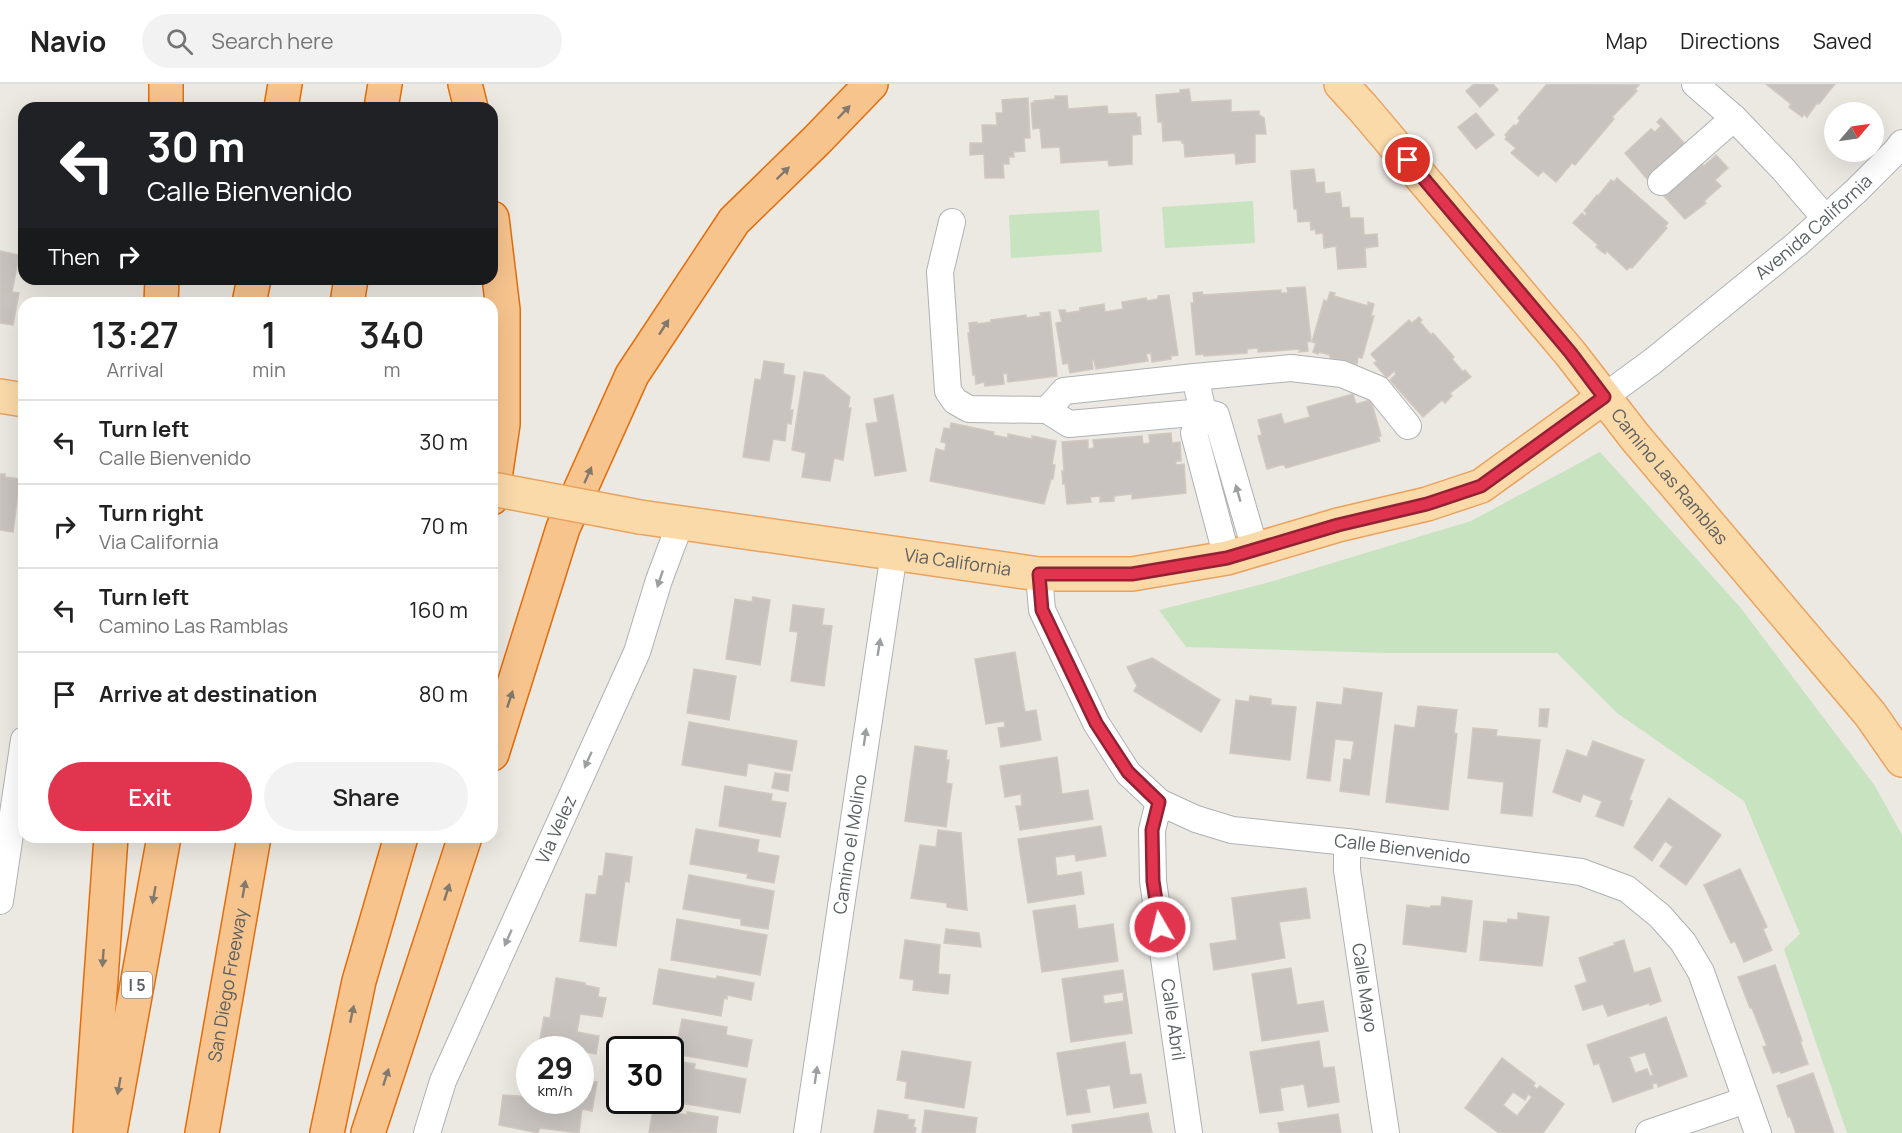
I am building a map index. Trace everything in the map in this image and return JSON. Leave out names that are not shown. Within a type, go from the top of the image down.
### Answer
[{"type":"highway","points":[[166,84],[166,102]]},
{"type":"highway","points":[[282,102],[285,84]]},
{"type":"highway","points":[[382,102],[385,84]]},
{"type":"highway","points":[[465,84],[470,102]]},
{"type":"highway","points":[[498,735],[564,528],[632,375],[734,221],[872,84]]},
{"type":"highway","points":[[498,273],[502,310],[503,424],[498,458]]},
{"type":"highway","points":[[90,1133],[111,843]]},
{"type":"highway","name":"I 5","points":[[110,1133],[164,843]]},
{"type":"highway","name":"San Diego Freeway","points":[[202,1133],[253,843]]},
{"type":"highway","points":[[327,1133],[359,981],[399,843]]},
{"type":"highway","points":[[368,1133],[463,843]]},
{"type":"main road","name":"Camino Las Ramblas","points":[[1341,84],[1364,108],[1570,352],[1635,437],[1870,714],[1902,760]]},
{"type":"main road","points":[[0,396],[18,399]]},
{"type":"main road","name":"Via California","points":[[498,490],[680,524],[1039,574],[1132,574],[1241,553],[1338,525],[1427,504],[1481,486],[1604,397]]},
{"type":"street","points":[[1695,84],[1734,118],[1783,169],[1825,218]]},
{"type":"street","points":[[1661,182],[1734,118]]},
{"type":"street","name":"Avenida California","points":[[1604,397],[1653,361],[1797,244],[1896,152],[1902,143]]},
{"type":"street","points":[[952,222],[940,272],[948,391],[955,401],[969,409],[1047,410],[1069,424],[1203,412],[1216,415],[1241,553]]},
{"type":"street","points":[[1047,410],[1064,391],[1291,368],[1342,374],[1378,389],[1408,426]]},
{"type":"street","points":[[1194,377],[1203,412]]},
{"type":"street","name":"Via Velez","points":[[427,1133],[443,1081],[637,652],[659,580],[680,524]]},
{"type":"street","name":"Camino el Molino","points":[[807,1133],[894,553]]},
{"type":"street","name":"Calle Bienvenido","points":[[1039,574],[1042,610],[1096,723],[1128,772],[1159,802],[1196,819],[1232,830],[1347,842],[1581,872],[1627,889],[1660,916],[1683,942],[1701,972],[1758,1133]]},
{"type":"street","points":[[0,901],[18,780]]},
{"type":"street","name":"Calle Abril","points":[[1159,802],[1152,830],[1153,881],[1189,1133]]},
{"type":"street","name":"Calle Mayo","points":[[1347,842],[1347,870],[1386,1133]]},
{"type":"street","points":[[1649,1133],[1746,1100]]},
{"type":"green space","points":[[1253,201],[1255,243],[1165,248],[1162,207]]},
{"type":"green space","points":[[1099,210],[1102,252],[1011,258],[1009,215]]},
{"type":"green space","points":[[1600,452],[1740,607],[1875,786],[1902,835],[1902,1133],[1847,1133],[1784,949],[1800,934],[1744,801],[1617,713],[1557,653],[1388,653],[1186,647],[1159,610],[1263,584],[1471,521]]},
{"type":"building","points":[[1474,84],[1493,84],[1498,90],[1480,107],[1466,91]]},
{"type":"building","points":[[1547,84],[1639,85],[1635,89],[1637,91],[1612,117],[1614,119],[1575,165],[1572,163],[1556,182],[1543,171],[1538,176],[1511,153],[1516,148],[1505,139],[1507,137],[1505,135],[1514,125],[1516,126],[1520,121],[1518,118]]},
{"type":"building","points":[[1766,84],[1835,84],[1807,117],[1804,114],[1802,117],[1789,107],[1791,104]]},
{"type":"building","points":[[1189,89],[1191,102],[1231,100],[1231,112],[1259,111],[1259,115],[1264,118],[1266,134],[1255,134],[1255,162],[1236,164],[1235,153],[1185,157],[1184,143],[1181,140],[1163,141],[1162,122],[1158,122],[1156,95],[1180,93],[1180,90]]},
{"type":"building","points":[[1055,96],[1067,96],[1068,109],[1107,106],[1108,114],[1136,113],[1137,117],[1140,117],[1141,134],[1132,135],[1132,164],[1109,166],[1108,160],[1061,163],[1060,147],[1042,148],[1040,128],[1033,129],[1031,103],[1055,99]]},
{"type":"building","points":[[1028,98],[1030,138],[1024,138],[1025,151],[1013,152],[1014,157],[1009,157],[1009,164],[1003,164],[1004,178],[985,178],[984,154],[970,155],[970,143],[983,143],[982,125],[997,125],[996,113],[1003,113],[1002,100]]},
{"type":"building","points":[[1476,113],[1494,135],[1476,149],[1458,127]]},
{"type":"building","points":[[1661,118],[1686,145],[1647,179],[1625,153],[1651,129],[1655,132],[1661,126],[1657,122]]},
{"type":"building","points":[[1716,155],[1728,168],[1715,180],[1721,186],[1704,201],[1706,203],[1685,219],[1663,195],[1699,162],[1704,166]]},
{"type":"building","points":[[1314,169],[1316,183],[1324,182],[1325,194],[1340,192],[1342,208],[1349,207],[1350,218],[1363,218],[1364,235],[1377,234],[1378,246],[1365,248],[1366,267],[1338,269],[1336,246],[1324,248],[1323,233],[1316,234],[1315,229],[1311,230],[1310,221],[1298,222],[1297,209],[1294,209],[1291,171]]},
{"type":"building","points":[[1617,178],[1668,223],[1665,226],[1667,228],[1632,268],[1627,270],[1607,251],[1605,254],[1596,247],[1598,245],[1573,223],[1582,213],[1585,216],[1587,213],[1584,211],[1597,195],[1611,180],[1614,182]]},
{"type":"building","points":[[0,251],[18,255],[12,292],[19,293],[13,325],[0,323]]},
{"type":"building","points":[[1305,287],[1311,341],[1307,342],[1308,351],[1299,352],[1300,349],[1258,352],[1258,348],[1247,349],[1247,353],[1196,355],[1191,303],[1194,303],[1193,293],[1202,292],[1203,295],[1281,290],[1281,293],[1288,293],[1287,288]]},
{"type":"building","points":[[1330,292],[1335,293],[1334,296],[1368,306],[1368,302],[1374,304],[1371,316],[1374,316],[1362,358],[1358,357],[1357,364],[1313,352],[1316,343],[1312,342],[1324,300],[1327,302]]},
{"type":"building","points":[[1169,295],[1178,355],[1171,356],[1171,359],[1152,362],[1151,353],[1146,354],[1148,361],[1096,369],[1094,360],[1092,360],[1093,369],[1070,373],[1068,363],[1063,364],[1056,323],[1062,322],[1059,310],[1065,310],[1066,313],[1104,304],[1105,312],[1123,309],[1122,302],[1146,298],[1147,301],[1158,299],[1158,296]]},
{"type":"building","points":[[1050,312],[1057,376],[1008,382],[1007,373],[1003,374],[1004,384],[985,386],[984,382],[976,384],[968,333],[970,333],[969,323],[977,322],[977,324],[1026,315],[1026,318],[1041,316],[1040,313]]},
{"type":"building","points":[[1419,317],[1422,320],[1420,322],[1431,335],[1433,333],[1454,357],[1452,359],[1463,372],[1465,370],[1471,377],[1450,393],[1452,396],[1445,403],[1442,400],[1423,417],[1390,380],[1396,374],[1394,371],[1387,378],[1374,363],[1377,361],[1371,354],[1409,320],[1412,323]]},
{"type":"building","points":[[764,361],[784,364],[783,374],[795,376],[790,410],[793,410],[791,424],[787,423],[785,441],[773,439],[769,461],[743,457],[755,379],[761,380]]},
{"type":"building","points":[[804,372],[823,375],[850,397],[848,408],[851,408],[843,460],[834,458],[830,481],[802,477],[806,453],[792,450]]},
{"type":"building","points":[[1353,394],[1356,404],[1371,400],[1381,436],[1378,436],[1380,441],[1286,468],[1281,465],[1267,469],[1258,436],[1262,435],[1258,420],[1281,414],[1284,424],[1310,417],[1307,407]]},
{"type":"building","points":[[893,395],[906,471],[875,476],[866,424],[878,422],[874,399]]},
{"type":"building","points":[[951,423],[994,432],[993,435],[1008,438],[1008,434],[1056,441],[1052,464],[1055,465],[1053,479],[1051,479],[1044,504],[930,481],[936,449],[945,451],[946,443],[941,442],[944,428],[950,429]]},
{"type":"building","points":[[1171,433],[1172,443],[1180,442],[1181,461],[1176,461],[1176,465],[1184,464],[1186,493],[1132,499],[1132,494],[1114,496],[1114,501],[1100,502],[1100,496],[1090,497],[1091,502],[1067,504],[1065,483],[1063,484],[1062,442],[1088,440],[1088,449],[1094,448],[1093,440],[1142,436],[1143,444],[1150,443],[1149,435]]},
{"type":"building","points":[[0,474],[5,474],[5,477],[18,479],[18,494],[13,532],[0,530]]},
{"type":"building","points":[[753,597],[770,600],[760,665],[726,659],[735,599],[752,602]]},
{"type":"building","points":[[793,605],[824,609],[822,625],[832,626],[824,686],[791,681],[798,632],[790,631]]},
{"type":"building","points":[[1015,652],[1025,712],[1036,710],[1041,740],[1001,747],[998,728],[1005,727],[1004,721],[986,724],[975,659]]},
{"type":"building","points":[[1152,658],[1220,700],[1201,732],[1134,691],[1137,686],[1127,667]]},
{"type":"building","points":[[694,669],[736,676],[729,720],[687,713]]},
{"type":"building","points":[[1344,688],[1382,693],[1369,795],[1340,791],[1344,759],[1351,760],[1354,741],[1335,739],[1330,781],[1307,778],[1317,702],[1342,705]]},
{"type":"building","points":[[1250,696],[1271,699],[1271,705],[1296,707],[1290,760],[1230,753],[1236,700],[1249,702]]},
{"type":"building","points":[[1418,706],[1457,710],[1454,733],[1457,734],[1448,810],[1386,802],[1395,725],[1415,728]]},
{"type":"building","points":[[1540,709],[1549,709],[1547,727],[1539,726]]},
{"type":"building","points":[[689,722],[797,741],[792,771],[748,763],[746,776],[682,765]]},
{"type":"building","points":[[1473,728],[1497,730],[1496,736],[1540,740],[1532,816],[1501,813],[1504,782],[1468,778]]},
{"type":"building","points":[[1593,741],[1644,760],[1629,800],[1632,801],[1623,826],[1596,816],[1602,801],[1583,794],[1580,802],[1553,792],[1567,750],[1587,757]]},
{"type":"building","points":[[915,746],[947,751],[946,760],[949,760],[946,783],[952,784],[946,827],[905,821]]},
{"type":"building","points":[[1057,757],[1062,794],[1088,790],[1093,819],[1020,830],[1016,806],[1022,806],[1021,794],[1005,797],[1000,766]]},
{"type":"building","points":[[775,773],[790,775],[788,791],[772,788]]},
{"type":"building","points":[[725,786],[772,794],[771,801],[786,803],[780,837],[719,826]]},
{"type":"building","points":[[1669,798],[1721,835],[1686,885],[1660,866],[1673,847],[1665,841],[1652,861],[1634,847]]},
{"type":"building","points":[[1101,826],[1106,856],[1076,861],[1075,854],[1055,857],[1057,876],[1081,872],[1084,894],[1028,903],[1018,839]]},
{"type":"building","points":[[696,829],[759,840],[757,852],[779,856],[774,883],[747,878],[748,874],[690,864]]},
{"type":"building","points":[[938,830],[961,833],[967,910],[947,907],[947,903],[911,898],[920,845],[936,847]]},
{"type":"building","points":[[606,853],[632,857],[629,882],[625,881],[616,946],[580,941],[586,894],[596,895],[599,876],[603,876]]},
{"type":"building","points":[[1740,869],[1767,927],[1763,929],[1772,950],[1744,962],[1735,941],[1731,943],[1704,885]]},
{"type":"building","points":[[689,875],[774,891],[768,929],[741,925],[741,919],[683,909]]},
{"type":"building","points":[[1306,888],[1310,918],[1279,922],[1285,958],[1214,970],[1210,944],[1237,940],[1232,898]]},
{"type":"building","points":[[1442,897],[1472,901],[1466,952],[1403,944],[1407,905],[1430,908],[1441,906]]},
{"type":"building","points":[[1075,905],[1078,929],[1113,924],[1118,961],[1042,972],[1033,911]]},
{"type":"building","points":[[1518,913],[1549,917],[1542,966],[1480,960],[1484,921],[1507,923],[1508,919],[1518,920]]},
{"type":"building","points":[[677,919],[767,935],[760,975],[671,960]]},
{"type":"building","points":[[946,929],[979,933],[981,947],[944,943]]},
{"type":"building","points":[[905,940],[940,945],[938,974],[950,975],[948,994],[913,990],[914,980],[900,978]]},
{"type":"building","points":[[1624,940],[1634,973],[1650,968],[1661,1001],[1608,1016],[1603,1004],[1583,1010],[1575,986],[1587,982],[1579,958]]},
{"type":"building","points":[[1775,965],[1808,1064],[1781,1073],[1780,1071],[1773,1073],[1763,1047],[1767,1046],[1738,977]]},
{"type":"building","points":[[1291,968],[1297,1005],[1323,1001],[1328,1031],[1262,1041],[1252,974]]},
{"type":"building","points":[[659,969],[754,983],[751,1000],[727,995],[727,999],[724,998],[721,1016],[653,1004]]},
{"type":"building","points":[[1123,970],[1132,1033],[1071,1042],[1062,979]],"holes":[[[1123,992],[1124,1001],[1104,1004],[1103,995]]]},
{"type":"building","points":[[556,978],[599,988],[598,997],[606,998],[602,1017],[580,1014],[577,1032],[599,1036],[596,1054],[594,1054],[594,1036],[540,1036],[544,1017],[550,1018]]},
{"type":"building","points":[[1666,1017],[1687,1076],[1658,1087],[1657,1083],[1652,1084],[1653,1088],[1613,1102],[1599,1063],[1594,1065],[1587,1045]],"holes":[[[1645,1052],[1653,1075],[1650,1076],[1647,1069],[1635,1073],[1629,1057]]]},
{"type":"building","points":[[682,1019],[727,1027],[726,1035],[752,1040],[747,1067],[684,1056],[684,1036],[679,1036]]},
{"type":"building","points":[[1319,1041],[1323,1068],[1334,1067],[1339,1102],[1308,1107],[1304,1084],[1280,1088],[1283,1110],[1260,1113],[1250,1052]]},
{"type":"building","points":[[1125,1042],[1130,1075],[1141,1074],[1146,1103],[1114,1108],[1110,1085],[1086,1089],[1090,1112],[1067,1115],[1057,1053]]},
{"type":"building","points":[[902,1051],[971,1062],[964,1108],[905,1098],[907,1082],[897,1080]]},
{"type":"building","points":[[1502,1058],[1535,1083],[1533,1086],[1537,1089],[1540,1086],[1564,1104],[1543,1133],[1499,1133],[1465,1108]],"holes":[[[1513,1092],[1525,1100],[1528,1094],[1532,1097],[1517,1116],[1503,1105]]]},
{"type":"building","points":[[684,1062],[695,1064],[694,1069],[746,1079],[740,1113],[684,1104]]},
{"type":"building","points":[[1813,1073],[1834,1133],[1796,1133],[1777,1086]]},
{"type":"building","points":[[594,1082],[597,1082],[594,1099]]},
{"type":"building","points":[[503,1095],[516,1096],[516,1114],[581,1114],[579,1133],[540,1128],[538,1133],[499,1125]]},
{"type":"building","points":[[878,1110],[908,1115],[907,1119],[915,1120],[913,1127],[916,1128],[915,1133],[874,1133]]},
{"type":"building","points":[[925,1110],[977,1118],[975,1133],[922,1133]]},
{"type":"building","points":[[687,1112],[718,1117],[716,1133],[649,1133],[652,1114],[687,1115]]},
{"type":"building","points":[[1148,1113],[1152,1133],[1073,1133],[1072,1125]]},
{"type":"building","points":[[1338,1114],[1341,1133],[1280,1133],[1278,1123]]},
{"type":"route","points":[[1160,927],[1153,881],[1152,830],[1159,802],[1128,772],[1096,723],[1042,610],[1039,574],[1132,574],[1227,558],[1338,525],[1427,504],[1481,486],[1604,397],[1570,352],[1408,160]]}]
